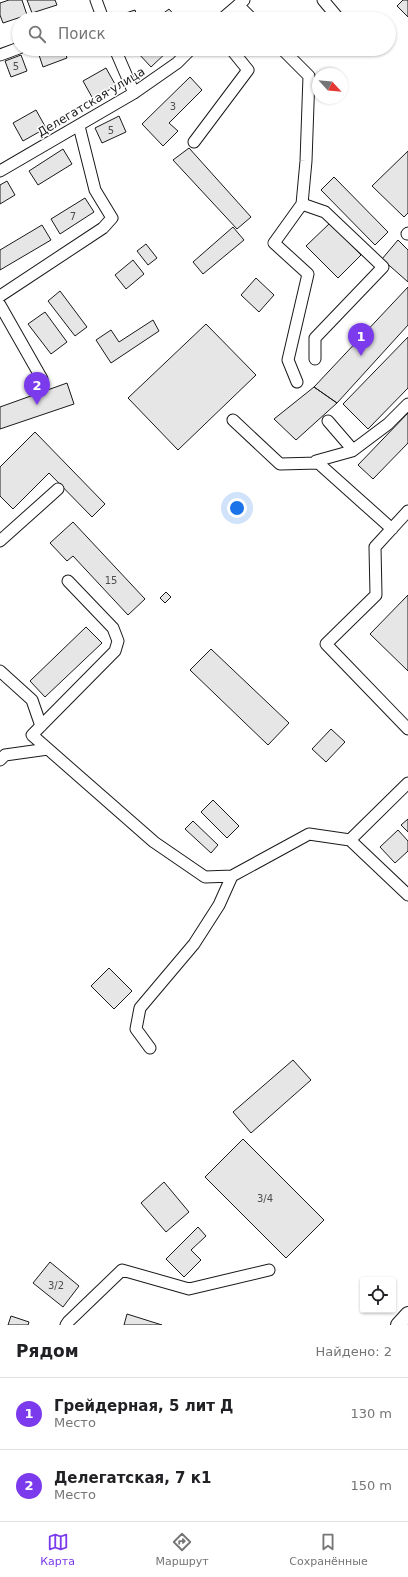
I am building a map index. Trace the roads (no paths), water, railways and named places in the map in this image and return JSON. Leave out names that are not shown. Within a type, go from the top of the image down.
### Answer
[{"type":"main road","points":[[398,1325],[408,1314]]},
{"type":"street","points":[[96,0],[100,12]]},
{"type":"street","points":[[323,0],[333,12]]},
{"type":"street","points":[[230,12],[241,3],[247,12]]},
{"type":"street","points":[[0,55],[12,51]]},
{"type":"street","points":[[119,56],[134,93]]},
{"type":"street","name":"Делегатская улица","points":[[0,171],[134,93],[178,63],[184,56]]},
{"type":"street","points":[[194,142],[248,70],[237,56]]},
{"type":"street","points":[[289,56],[309,76],[306,161],[302,204],[274,243],[308,274],[288,360],[296,382]]},
{"type":"street","points":[[0,296],[103,228],[112,218],[95,190],[79,126]]},
{"type":"street","points":[[302,204],[325,212],[383,267],[315,338],[315,359]]},
{"type":"street","points":[[0,305],[42,379]]},
{"type":"street","points":[[318,463],[316,461],[353,450],[388,424],[408,404]]},
{"type":"street","points":[[234,420],[280,464],[318,463],[392,529]]},
{"type":"street","points":[[328,421],[353,450]]},
{"type":"street","points":[[0,541],[58,489]]},
{"type":"street","points":[[408,511],[375,547],[376,595],[326,644],[408,729]]},
{"type":"street","points":[[68,581],[113,628],[118,640],[115,651],[32,735],[154,842],[205,877],[232,876],[309,834],[350,840],[408,894]]},
{"type":"street","points":[[0,671],[32,700],[41,726]]},
{"type":"street","points":[[0,760],[5,755],[48,749]]},
{"type":"street","points":[[350,840],[408,783]]},
{"type":"street","points":[[150,1048],[136,1029],[140,1008],[194,944],[219,905],[232,876]]},
{"type":"street","points":[[66,1325],[122,1270],[189,1288],[269,1270]]},
{"type":"place","name":"Грейдерная, 5 лит Д","points":[[361,356]]},
{"type":"place","name":"Делегатская, 7 к1","points":[[37,405]]}]
